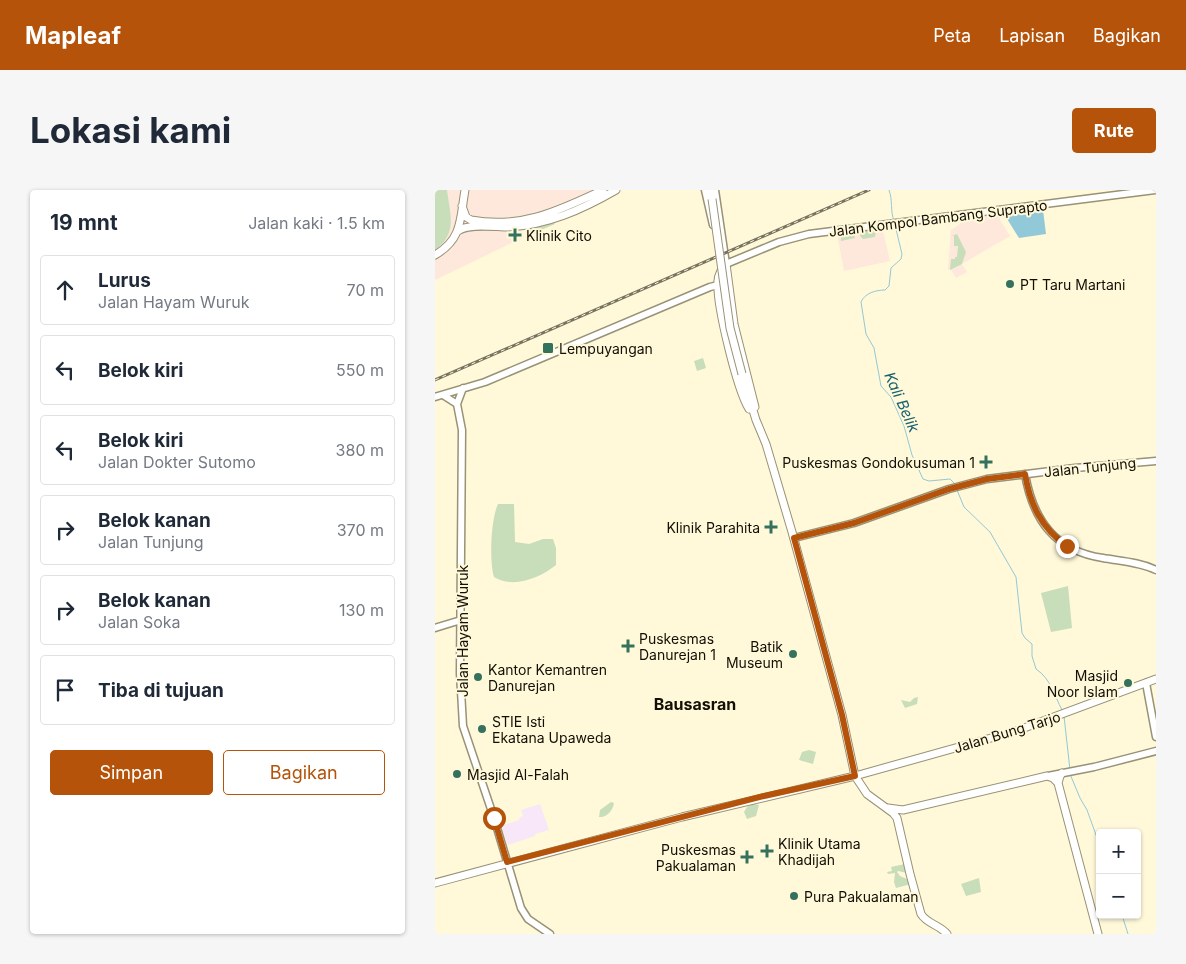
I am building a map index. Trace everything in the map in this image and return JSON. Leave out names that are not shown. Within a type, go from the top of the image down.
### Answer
[{"type":"main road","points":[[435,254],[448,245],[458,230],[465,190]]},
{"type":"main road","points":[[555,216],[603,190]]},
{"type":"main road","points":[[458,230],[467,226],[529,222],[555,216],[616,190]]},
{"type":"main road","points":[[709,190],[739,343],[755,401],[756,420]]},
{"type":"main road","points":[[462,206],[466,217],[471,220],[508,224]]},
{"type":"main road","points":[[723,265],[718,285],[724,326],[745,402],[756,420]]},
{"type":"main road","points":[[723,265],[730,328],[756,420],[766,444],[794,538],[842,715],[855,776],[867,794],[897,818],[921,914],[927,921],[943,929],[947,934]]},
{"type":"main road","name":"Jalan Bung Tarjo","points":[[435,883],[507,862],[764,796],[855,776],[1017,731],[1156,679]]},
{"type":"main road","points":[[1067,772],[1059,776],[1058,783],[1098,934]]},
{"type":"main road","points":[[885,808],[903,810],[1047,776],[1053,778],[1058,783]]},
{"type":"main road","points":[[897,818],[903,810]]},
{"type":"street","points":[[705,190],[713,224],[722,242]]},
{"type":"street","points":[[715,190],[723,265]]},
{"type":"street","name":"Jalan Kompol Bambang Suprapto","points":[[723,265],[790,238],[891,223],[1155,190]]},
{"type":"street","points":[[713,224],[720,223]]},
{"type":"street","points":[[435,402],[463,388],[485,382],[686,296],[718,285],[729,293]]},
{"type":"street","points":[[721,311],[724,308],[732,308]]},
{"type":"street","points":[[435,397],[445,396],[457,404],[463,388]]},
{"type":"street","name":"Jalan Hayam Wuruk","points":[[457,404],[462,438],[460,673],[463,726],[494,818],[518,901],[524,914],[530,921],[549,934]]},
{"type":"street","name":"Jalan Tunjung","points":[[794,538],[854,523],[949,489],[987,479],[1156,460]]},
{"type":"street","points":[[1025,474],[1030,499],[1037,513],[1048,530],[1064,544],[1075,551],[1089,556],[1145,565],[1156,570]]},
{"type":"street","points":[[435,628],[461,620]]},
{"type":"street","points":[[1146,683],[1156,737]]},
{"type":"street","points":[[1047,776],[1156,751]]},
{"type":"shaded area","points":[[435,190],[597,190],[552,211],[517,219],[524,237],[435,280]]},
{"type":"shaded area","points":[[999,214],[1000,220],[1010,236],[962,264],[967,272],[956,278],[951,270],[948,270],[951,230],[960,224],[960,219]]},
{"type":"shaded area","points":[[882,227],[890,261],[844,271],[837,234]]},
{"type":"shaded area","points":[[540,804],[549,830],[508,845],[501,826],[519,820],[523,816],[521,810]]},
{"type":"green space","points":[[435,190],[447,190],[451,223],[447,237],[435,250]]},
{"type":"green space","points":[[555,224],[527,236],[525,229]]},
{"type":"green space","points":[[874,228],[876,231],[875,237],[863,239],[860,236],[861,230]]},
{"type":"green space","points":[[853,231],[855,238],[841,241],[840,233]]},
{"type":"green space","points":[[957,234],[966,252],[962,264],[950,270],[951,259],[957,257],[958,246],[954,246],[954,236],[952,236]]},
{"type":"green space","points":[[703,358],[706,368],[697,371],[694,361]]},
{"type":"green space","points":[[498,504],[514,504],[515,542],[529,544],[543,539],[553,539],[556,548],[556,565],[534,578],[518,582],[509,582],[494,577],[491,540]]},
{"type":"green space","points":[[1068,586],[1072,628],[1051,632],[1041,593]]},
{"type":"green space","points":[[918,697],[917,704],[905,708],[901,700],[910,702]]},
{"type":"green space","points":[[809,750],[816,752],[813,764],[799,760],[802,752]]},
{"type":"green space","points":[[611,802],[614,803],[611,811],[605,816],[599,817],[600,810]]},
{"type":"green space","points":[[753,804],[759,805],[756,816],[747,819],[744,812],[747,807]]},
{"type":"green space","points":[[905,864],[907,873],[897,872],[900,876],[909,880],[911,884],[896,888],[894,882],[895,873],[888,874],[887,872],[892,871],[891,867]]},
{"type":"green space","points":[[979,878],[981,892],[966,896],[961,884]]},
{"type":"water","points":[[1043,210],[1046,234],[1019,238],[1004,214]]},
{"type":"waterway","name":"Kali Belik","points":[[889,190],[894,221]]},
{"type":"waterway","name":"Kali Belik","points":[[895,225],[902,254],[901,259],[891,268],[889,286],[885,290],[868,294],[861,302],[866,334],[874,348],[881,386],[891,397],[904,426],[912,455],[923,479],[929,481],[950,479],[955,484]]},
{"type":"waterway","name":"Kali Belik","points":[[957,490],[964,507],[990,532],[1016,577],[1022,633],[1032,644],[1032,656],[1036,669],[1049,682],[1062,710]]},
{"type":"waterway","name":"Kali Belik","points":[[1064,716],[1070,770]]},
{"type":"waterway","name":"Kali Belik","points":[[1070,774],[1087,810],[1096,835]]},
{"type":"waterway","name":"Kali Belik","points":[[1123,919],[1128,934]]},
{"type":"railway","points":[[435,380],[869,190]]},
{"type":"place","name":"Klinik Cito","points":[[515,235]]},
{"type":"place","name":"PT Taru Martani","points":[[1010,284]]},
{"type":"place","name":"Lempuyangan","points":[[548,348]]},
{"type":"place","name":"Puskesmas Gondokusuman 1","points":[[986,462]]},
{"type":"place","name":"Klinik Parahita","points":[[771,527]]},
{"type":"place","name":"Puskesmas Danurejan 1","points":[[628,646]]},
{"type":"place","name":"Batik Museum","points":[[793,654]]},
{"type":"place","name":"Kantor Kemantren Danurejan","points":[[478,677]]},
{"type":"place","name":"Masjid Noor Islam","points":[[1128,683]]},
{"type":"place","name":"STIE Isti Ekatana Upaweda","points":[[482,729]]},
{"type":"place","name":"Masjid Al-Falah","points":[[457,774]]},
{"type":"place","name":"Klinik Utama Khadijah","points":[[767,851]]},
{"type":"place","name":"Puskesmas Pakualaman","points":[[747,857]]},
{"type":"place","name":"Pura Pakualaman","points":[[794,896]]},
{"type":"district","name":"Bausasran","points":[[695,704]]},
{"type":"route","points":[[494,818],[507,862],[591,842],[764,796],[855,776],[827,656],[811,605],[794,538],[854,523],[949,489],[987,479],[1025,474],[1030,499],[1037,513],[1048,530],[1067,546]]}]
